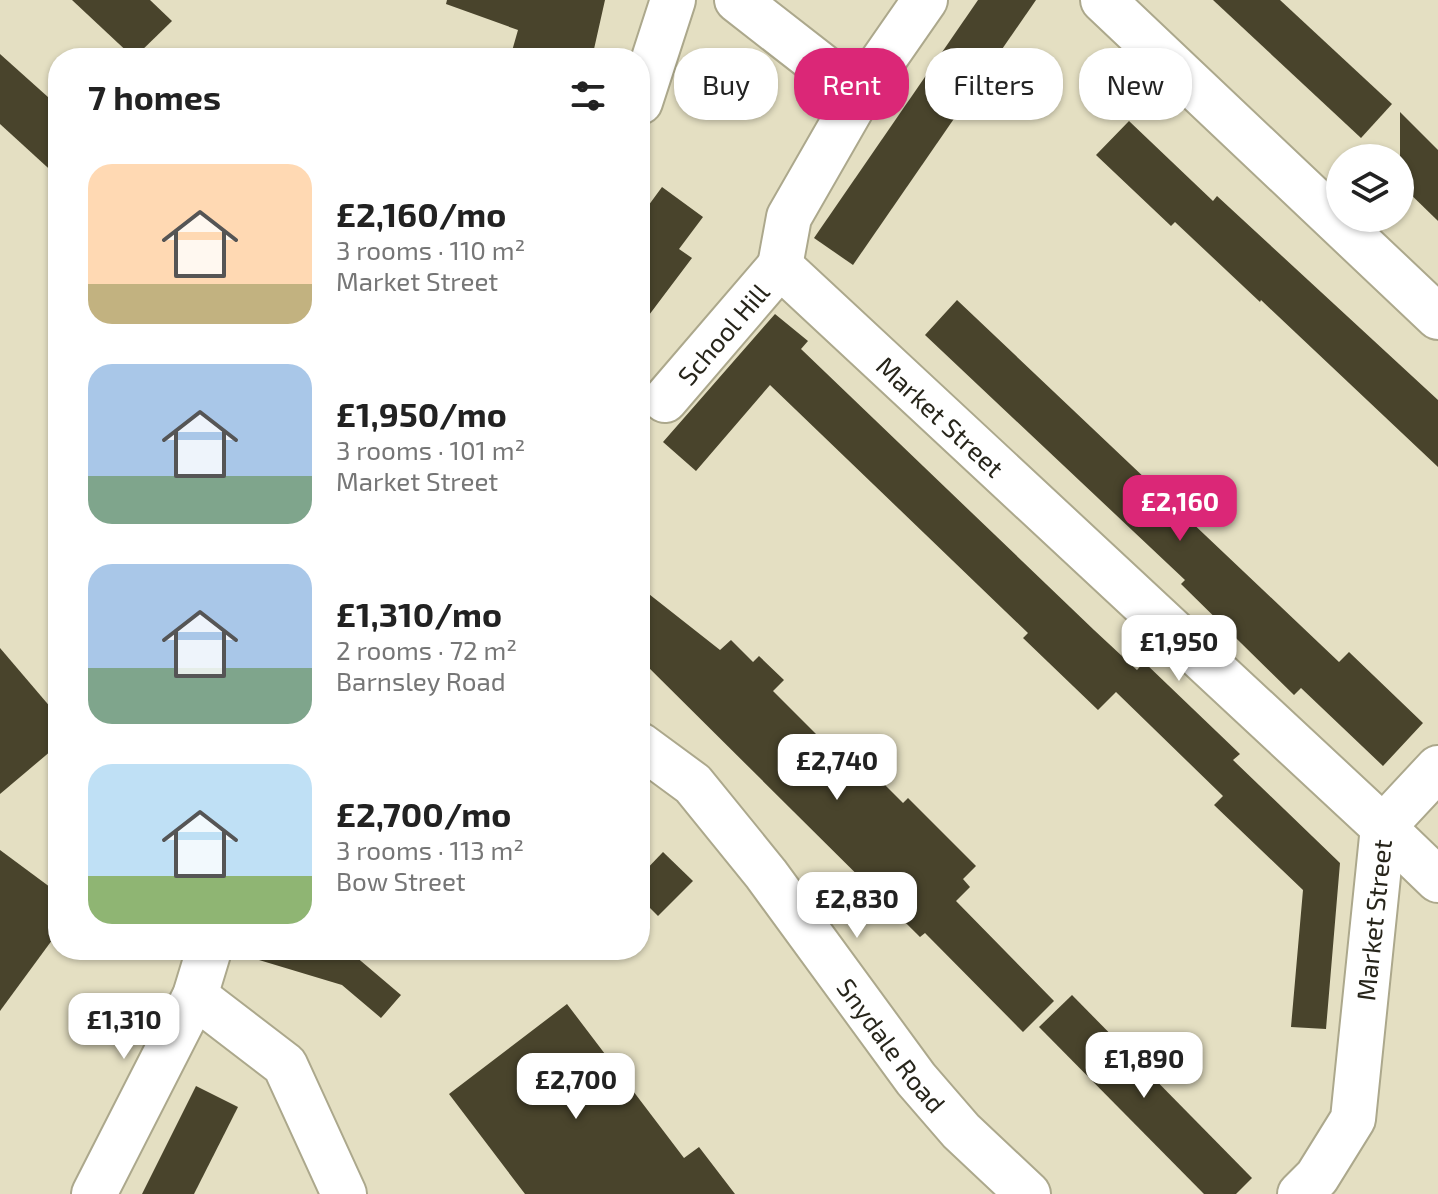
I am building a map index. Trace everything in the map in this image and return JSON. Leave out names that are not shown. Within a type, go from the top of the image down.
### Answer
[{"type":"street","points":[[650,71],[673,0]]},
{"type":"street","points":[[737,0],[799,48]]},
{"type":"street","points":[[892,48],[925,0]]},
{"type":"street","points":[[1103,0],[1438,317]]},
{"type":"street","points":[[780,266],[789,217],[845,120]]},
{"type":"street","name":"School Hill","points":[[665,400],[780,266]]},
{"type":"street","name":"Market Street","points":[[780,266],[1383,827],[1353,1119],[1317,1177],[1300,1194]]},
{"type":"street","name":"Snydale Road","points":[[650,752],[693,784],[766,874],[916,1079],[961,1131],[1028,1194]]},
{"type":"street","points":[[1438,768],[1383,827],[1438,880]]},
{"type":"street","points":[[94,1194],[195,996],[206,960]]},
{"type":"street","points":[[195,996],[285,1065],[344,1194]]},
{"type":"building","points":[[72,0],[150,0],[172,21],[144,48],[123,48]]},
{"type":"building","points":[[447,0],[605,0],[594,48],[513,48],[518,30],[446,4]]},
{"type":"building","points":[[978,0],[1036,0],[1003,48],[945,48]]},
{"type":"building","points":[[1213,0],[1280,0],[1392,104],[1361,138]]},
{"type":"building","points":[[0,54],[48,97],[48,168],[0,124]]},
{"type":"building","points":[[925,77],[925,120],[953,120],[853,265],[814,238],[895,120],[909,120],[909,100]]},
{"type":"building","points":[[1400,112],[1438,150],[1438,221],[1414,198],[1414,144],[1400,144]]},
{"type":"building","points":[[1129,121],[1213,201],[1217,196],[1438,400],[1438,467],[1261,300],[1175,222],[1171,226],[1096,155]]},
{"type":"building","points":[[662,187],[703,217],[679,249],[692,258],[650,314],[650,203]]},
{"type":"building","points":[[957,300],[1339,662],[1349,652],[1423,723],[1383,766],[1301,688],[1294,695],[1181,584],[1185,580],[925,335]]},
{"type":"building","points":[[775,314],[808,341],[801,349],[1094,630],[1137,670],[1144,662],[1240,754],[1233,760],[1340,863],[1326,1029],[1291,1027],[1303,890],[1214,805],[1223,796],[1116,692],[1098,710],[1023,638],[1028,633],[770,385],[696,471],[663,442]]},
{"type":"building","points":[[650,595],[720,650],[731,640],[753,662],[759,656],[784,680],[773,691],[833,751],[842,742],[903,803],[908,798],[976,866],[963,879],[970,887],[956,901],[1054,1001],[1023,1032],[925,933],[920,937],[650,669]]},
{"type":"building","points":[[0,648],[48,704],[48,753],[0,794]]},
{"type":"building","points":[[0,850],[48,886],[48,946],[0,1011]]},
{"type":"building","points":[[663,852],[693,881],[658,916],[650,908],[650,866]]},
{"type":"building","points":[[259,960],[360,960],[401,995],[381,1018],[342,985]]},
{"type":"building","points":[[1072,995],[1252,1178],[1236,1194],[1204,1194],[1039,1027]]},
{"type":"building","points":[[567,1004],[684,1158],[699,1147],[735,1194],[525,1194],[449,1094]]},
{"type":"building","points":[[196,1086],[238,1107],[194,1194],[142,1194]]}]
